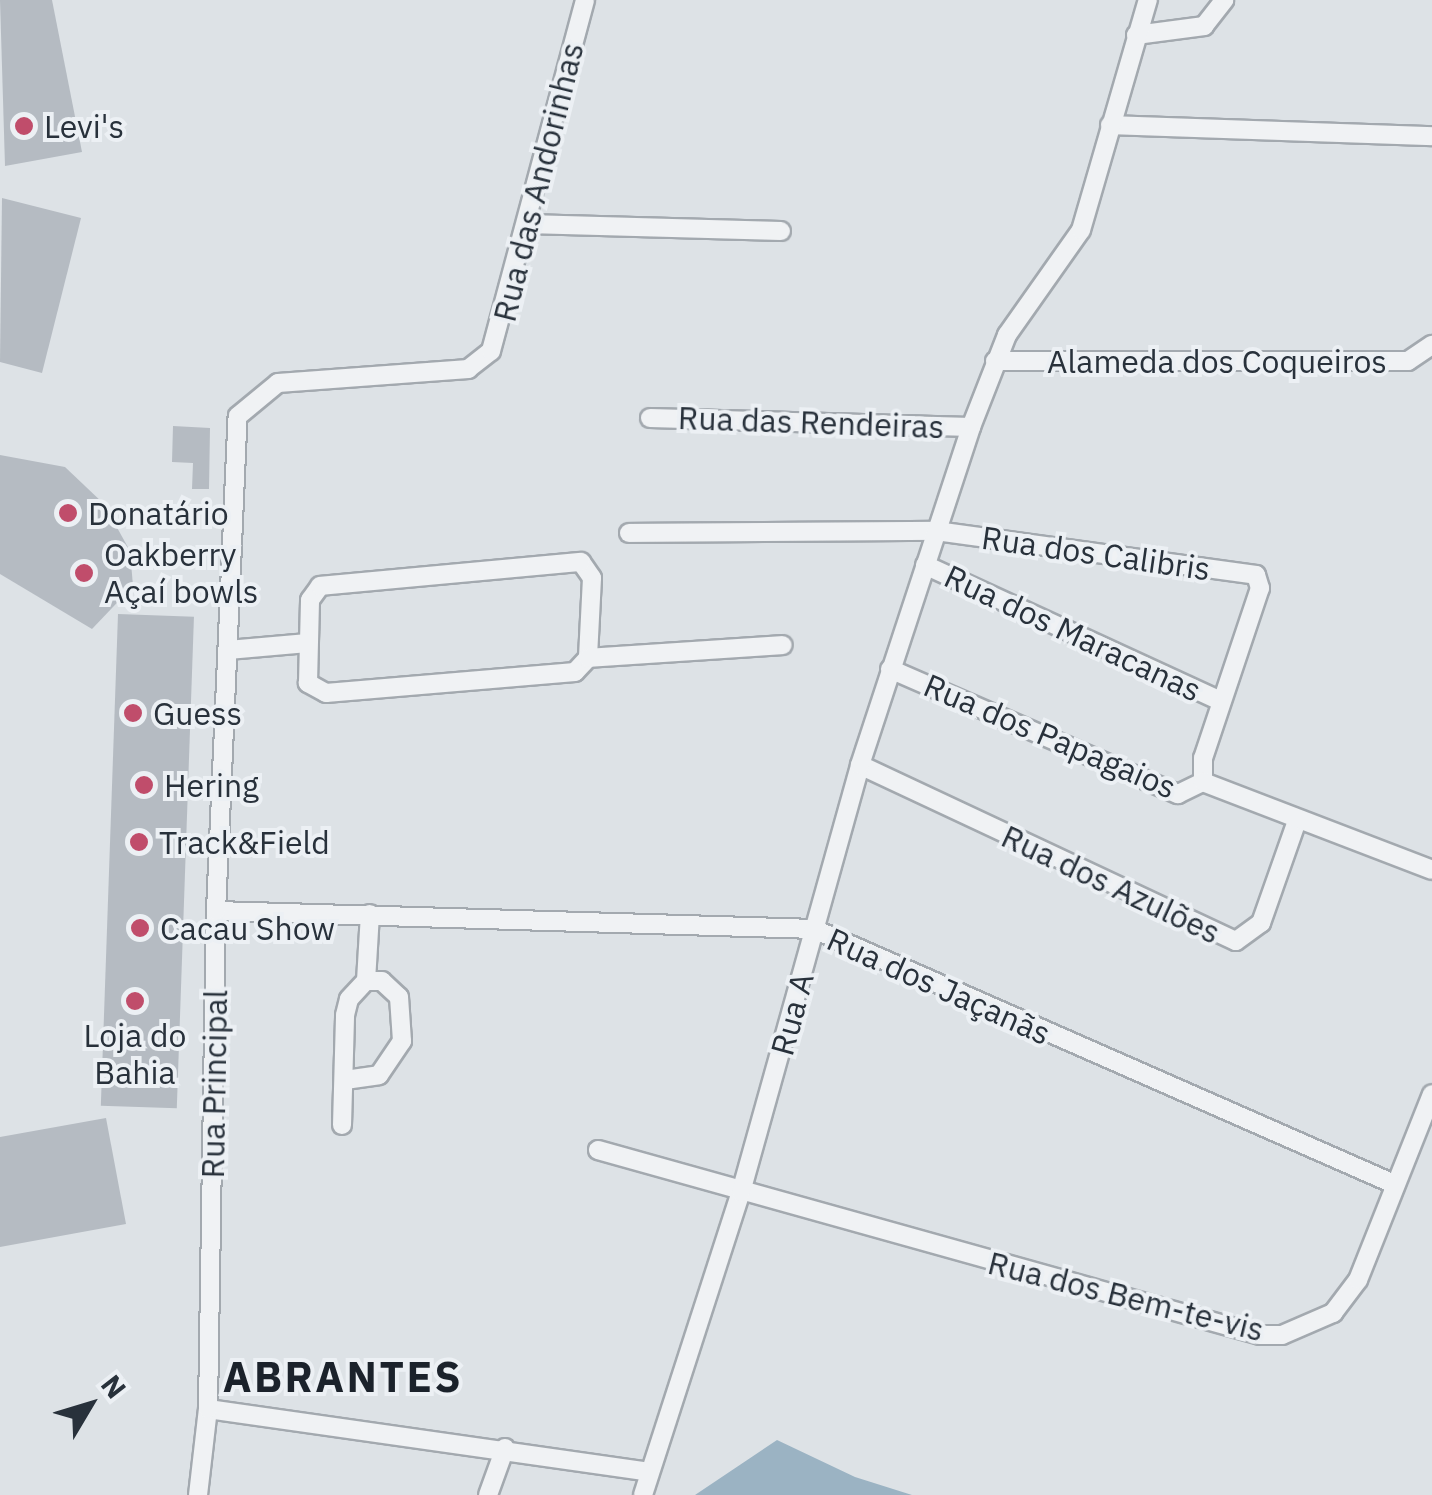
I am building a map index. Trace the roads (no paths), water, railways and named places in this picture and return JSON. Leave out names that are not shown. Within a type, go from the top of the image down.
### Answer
[{"type":"street","name":"Rua das Andorinhas","points":[[236,432],[249,401],[278,384],[468,370],[483,361],[498,337],[585,0]]},
{"type":"street","name":"Rua A","points":[[643,1495],[741,1192],[860,765],[970,427],[995,361],[1081,230],[1148,0]]},
{"type":"street","points":[[1136,35],[1204,26],[1224,0]]},
{"type":"street","points":[[1110,124],[1432,136]]},
{"type":"street","points":[[527,224],[781,231]]},
{"type":"street","name":"Alameda dos Coqueiros","points":[[995,361],[1408,361],[1432,345]]},
{"type":"street","name":"Rua das Rendeiras","points":[[650,418],[970,427]]},
{"type":"street","name":"Rua Principal","points":[[198,1495],[208,1409],[216,910],[236,432]]},
{"type":"street","name":"Rua dos Calibris","points":[[629,533],[936,532],[1256,574]]},
{"type":"street","name":"Rua dos Maracanas","points":[[925,565],[1220,700]]},
{"type":"street","points":[[582,665],[592,578],[587,566],[336,581],[313,592],[308,683],[326,693],[782,645]]},
{"type":"street","name":"Rua dos Maracanas","points":[[1203,782],[1220,700],[1260,588],[1256,574]]},
{"type":"street","points":[[228,650],[308,643]]},
{"type":"street","name":"Rua dos Papagaios","points":[[890,669],[1178,794],[1203,782],[1432,870]]},
{"type":"street","name":"Rua dos Azulões","points":[[860,765],[1236,941],[1261,922],[1297,821]]},
{"type":"street","name":"Rua dos Jaçanãs","points":[[216,910],[814,929],[1394,1184]]},
{"type":"street","points":[[342,1125],[345,1015],[348,999],[366,981],[370,914]]},
{"type":"street","points":[[344,1080],[378,1075],[402,1040],[399,997],[382,981],[366,981]]},
{"type":"street","name":"Rua dos Bem-te-vis","points":[[598,1150],[1260,1335],[1282,1335],[1320,1322],[1347,1294],[1432,1094]]},
{"type":"street","points":[[208,1409],[506,1448],[650,1472]]},
{"type":"street","points":[[488,1495],[506,1448]]},
{"type":"water","points":[[777,1440],[855,1477],[912,1495],[695,1495]]},
{"type":"place","name":"Levi's","points":[[24,126]]},
{"type":"place","name":"Donatário","points":[[68,513]]},
{"type":"place","name":"Oakberry Açaí bowls","points":[[84,573]]},
{"type":"place","name":"Guess","points":[[133,713]]},
{"type":"place","name":"Hering","points":[[144,785]]},
{"type":"place","name":"Track&Field","points":[[139,842]]},
{"type":"place","name":"Cacau Show","points":[[140,928]]},
{"type":"place","name":"Loja do Bahia","points":[[135,1001]]},
{"type":"district","name":"ABRANTES","points":[[343,1377]]}]
